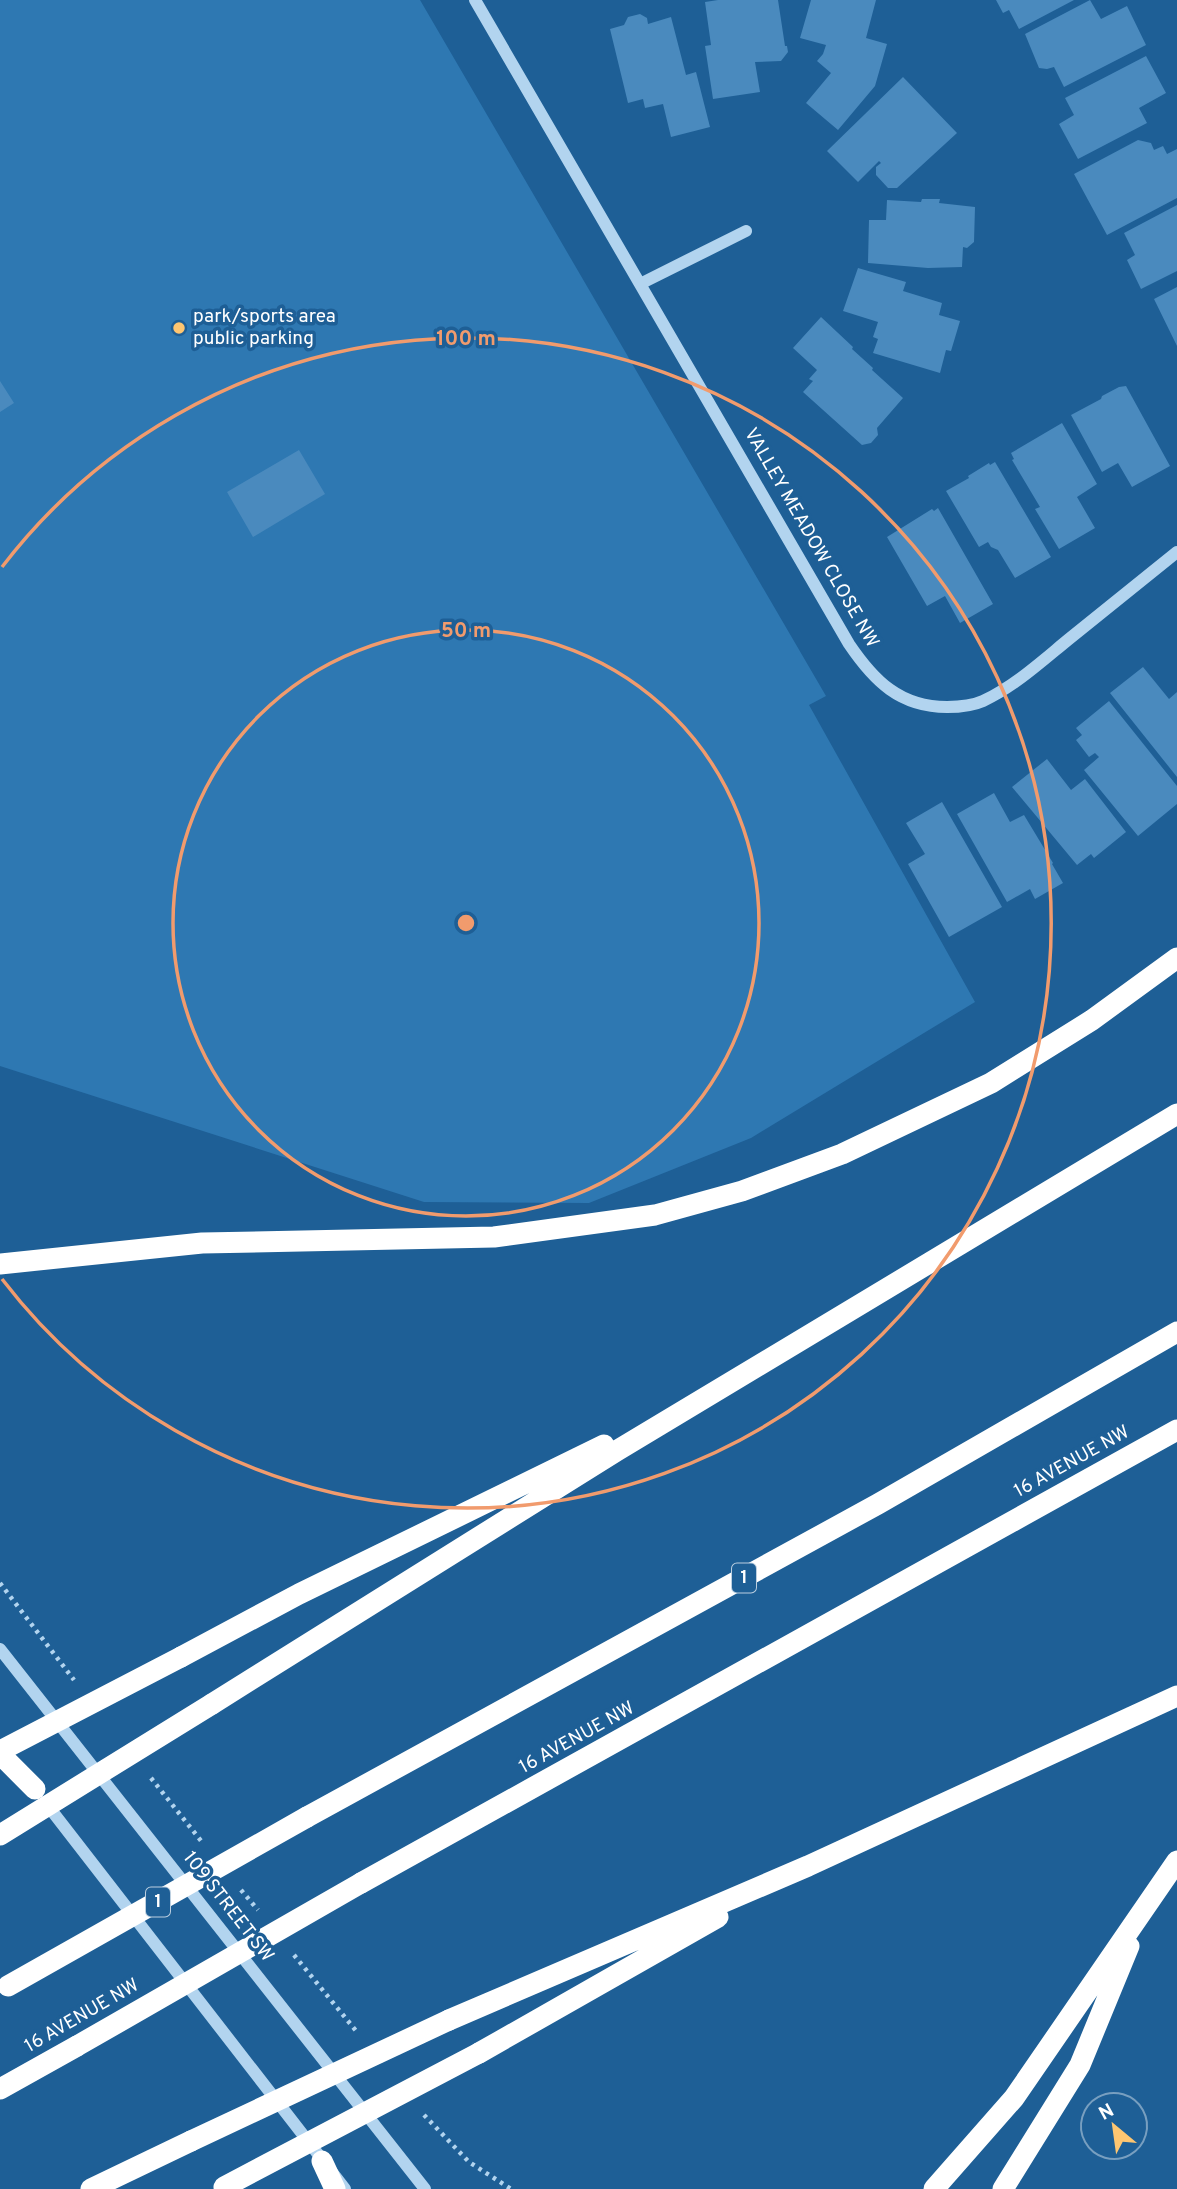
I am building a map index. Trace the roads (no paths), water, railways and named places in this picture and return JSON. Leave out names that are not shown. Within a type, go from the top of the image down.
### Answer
[{"type":"highway","points":[[0,1264],[202,1243],[494,1237],[655,1215],[742,1191],[842,1154],[991,1083],[1092,1020],[1177,958]]},
{"type":"highway","points":[[0,1835],[722,1387],[1177,1114]]},
{"type":"highway","name":"1","points":[[4,1988],[307,1817],[878,1504],[1177,1332]]},
{"type":"highway","points":[[35,1789],[0,1752],[299,1594],[722,1387]]},
{"type":"highway","name":"16 AVENUE NW","points":[[0,2089],[361,1884],[1177,1430]]},
{"type":"highway","points":[[91,2189],[449,2020],[808,1866],[1177,1696]]},
{"type":"highway","points":[[934,2189],[1014,2098],[1177,1861]]},
{"type":"highway","points":[[223,2188],[479,2053],[808,1866]]},
{"type":"highway","points":[[1003,2189],[1080,2065],[1146,1906]]},
{"type":"highway","points":[[322,2161],[335,2189]]},
{"type":"street","name":"VALLEY MEADOW CLOSE NW","points":[[475,0],[849,644],[867,670],[885,686],[911,702],[931,707],[959,707],[980,703],[1016,682],[1177,552]]},
{"type":"street","points":[[640,284],[746,231]]},
{"type":"street","name":"109 STREET SW","points":[[0,1649],[425,2189]]},
{"type":"street","points":[[0,1744],[345,2189]]},
{"type":"place","name":"park/sports area public parking","points":[[179,328]]}]
